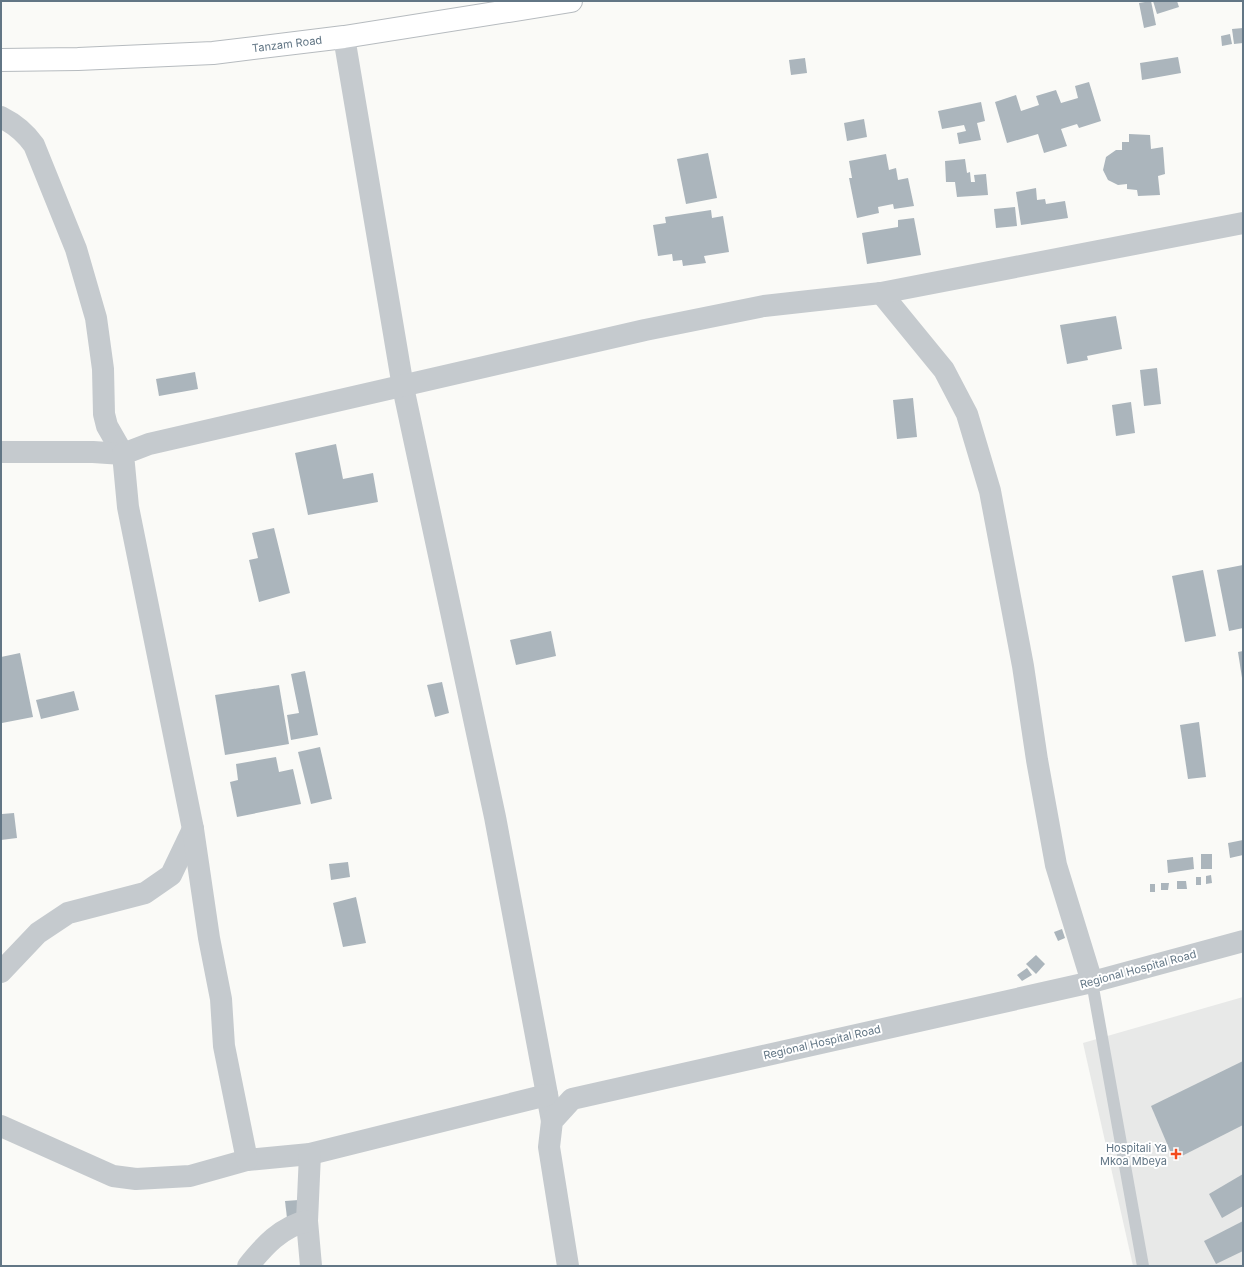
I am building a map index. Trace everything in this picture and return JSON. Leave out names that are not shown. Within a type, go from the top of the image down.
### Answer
[{"type":"highway","name":"Tanzam Road","points":[[4,62],[213,53],[344,37],[571,1]]},
{"type":"street","points":[[344,37],[403,387],[496,817],[552,1121],[549,1147],[568,1266]]},
{"type":"street","points":[[1,117],[14,124],[26,134],[34,145],[76,249],[96,318],[103,369],[104,414],[107,426],[123,454],[128,507],[193,829],[208,938],[221,999],[224,1046],[247,1160]]},
{"type":"street","points":[[1,452],[93,452],[123,454],[149,444],[403,387],[637,332],[764,306],[881,293],[1243,223]]},
{"type":"street","points":[[881,293],[944,370],[967,414],[990,491],[1023,666],[1037,760],[1056,865],[1092,982]]},
{"type":"street","points":[[1,972],[38,933],[68,913],[145,893],[171,875],[193,829]]},
{"type":"street","name":"Regional Hospital Road","points":[[552,1121],[572,1099],[1092,982],[1243,941]]},
{"type":"street","points":[[1,1126],[71,1158],[124,1179],[162,1179],[190,1176],[247,1160],[310,1154],[547,1095]]},
{"type":"street","points":[[310,1154],[307,1221],[311,1266]]},
{"type":"street","points":[[248,1266],[275,1236],[293,1224],[307,1221]]},
{"type":"lane","points":[[1092,982],[1143,1266]]},
{"type":"shaded area","name":"Hospitali Ya Mkoa Mbeya","points":[[1243,997],[1243,1266],[1133,1266],[1083,1043]]},
{"type":"building","points":[[1151,1],[1156,25],[1144,28],[1139,3]]},
{"type":"building","points":[[1153,1],[1177,1],[1179,7],[1157,14]]},
{"type":"building","points":[[1243,28],[1243,43],[1234,44],[1232,29]]},
{"type":"building","points":[[1230,34],[1232,44],[1222,46],[1221,36]]},
{"type":"building","points":[[1178,57],[1181,73],[1142,80],[1140,63]]},
{"type":"building","points":[[805,58],[807,73],[791,75],[789,60]]},
{"type":"building","points":[[1089,82],[1101,121],[1079,128],[1077,124],[1061,129],[1067,146],[1044,153],[1038,134],[1007,143],[995,102],[1016,95],[1021,111],[1039,105],[1036,96],[1056,90],[1061,103],[1078,98],[1075,86]]},
{"type":"building","points":[[981,102],[985,121],[977,123],[981,140],[959,144],[957,133],[966,131],[964,125],[942,129],[938,111]]},
{"type":"building","points":[[864,119],[867,137],[847,141],[844,123]]},
{"type":"building","points":[[1129,134],[1150,135],[1151,149],[1163,147],[1165,174],[1158,176],[1160,195],[1138,196],[1137,190],[1127,189],[1127,184],[1118,185],[1108,180],[1103,170],[1106,157],[1116,150],[1122,150],[1122,142],[1129,142]]},
{"type":"building","points":[[708,153],[717,198],[686,204],[677,159]]},
{"type":"building","points":[[886,154],[889,170],[896,168],[898,180],[908,178],[914,206],[894,209],[893,204],[878,207],[879,213],[857,218],[849,178],[852,178],[849,161]]},
{"type":"building","points":[[965,159],[967,173],[970,172],[971,182],[975,182],[974,175],[986,174],[988,195],[957,197],[955,182],[946,182],[945,161]]},
{"type":"building","points":[[1036,188],[1037,200],[1045,199],[1046,204],[1065,201],[1068,218],[1021,225],[1016,192]]},
{"type":"building","points":[[1015,207],[1017,226],[996,228],[994,209]]},
{"type":"building","points":[[711,210],[712,218],[723,216],[729,252],[704,256],[706,263],[683,266],[682,260],[673,261],[672,254],[658,256],[653,225],[666,223],[665,217]]},
{"type":"building","points":[[914,218],[921,255],[867,264],[862,233],[898,227],[898,220]]},
{"type":"building","points":[[1116,316],[1122,349],[1087,356],[1088,360],[1067,364],[1060,325]]},
{"type":"building","points":[[1157,368],[1161,404],[1144,406],[1140,370]]},
{"type":"building","points":[[195,372],[198,389],[159,396],[156,379]]},
{"type":"building","points":[[913,398],[917,437],[897,439],[893,400]]},
{"type":"building","points":[[1131,402],[1135,433],[1116,436],[1112,405]]},
{"type":"building","points":[[336,444],[343,479],[373,473],[378,502],[308,515],[295,453]]},
{"type":"building","points":[[274,528],[290,593],[259,602],[249,560],[258,558],[252,533]]},
{"type":"building","points":[[1243,565],[1243,628],[1229,631],[1217,570]]},
{"type":"building","points":[[1203,570],[1216,636],[1185,642],[1172,576]]},
{"type":"building","points":[[551,631],[556,656],[516,665],[510,640]]},
{"type":"building","points":[[1243,651],[1243,678],[1242,678],[1238,652]]},
{"type":"building","points":[[20,653],[33,717],[2,723],[1,657]]},
{"type":"building","points":[[305,671],[318,735],[291,740],[287,715],[299,713],[291,674]]},
{"type":"building","points":[[442,682],[449,713],[435,717],[427,685]]},
{"type":"building","points":[[279,685],[289,744],[225,755],[215,695]]},
{"type":"building","points":[[74,691],[79,710],[41,719],[36,700]]},
{"type":"building","points":[[1199,722],[1206,777],[1188,779],[1180,725]]},
{"type":"building","points":[[320,747],[332,799],[311,804],[298,752]]},
{"type":"building","points":[[276,757],[279,772],[293,769],[301,804],[237,817],[230,782],[238,780],[236,764]]},
{"type":"building","points":[[1,810],[2,814],[14,813],[17,838],[1,840]]},
{"type":"building","points":[[1243,840],[1243,855],[1230,858],[1228,843]]},
{"type":"building","points":[[1201,854],[1212,854],[1212,869],[1201,869]]},
{"type":"building","points":[[1193,857],[1194,869],[1168,873],[1167,860]]},
{"type":"building","points":[[348,862],[350,877],[331,880],[329,864]]},
{"type":"building","points":[[1211,875],[1212,883],[1206,884],[1206,876]]},
{"type":"building","points":[[1196,877],[1201,877],[1201,885],[1196,885]]},
{"type":"building","points":[[1177,881],[1186,881],[1187,889],[1177,889]]},
{"type":"building","points":[[1161,883],[1169,883],[1168,890],[1161,890]]},
{"type":"building","points":[[1150,884],[1155,884],[1155,892],[1150,892]]},
{"type":"building","points":[[356,897],[366,943],[343,947],[333,903]]},
{"type":"building","points":[[1062,929],[1065,938],[1058,941],[1054,932]]},
{"type":"building","points":[[1036,955],[1045,964],[1036,974],[1026,964]]},
{"type":"building","points":[[1027,968],[1032,975],[1022,981],[1017,975]]},
{"type":"building","points":[[1243,1061],[1243,1125],[1174,1160],[1151,1106]]},
{"type":"building","points":[[1243,1174],[1243,1206],[1222,1218],[1209,1194]]},
{"type":"building","points":[[299,1200],[301,1217],[287,1218],[285,1201]]},
{"type":"building","points":[[1243,1221],[1243,1251],[1216,1264],[1204,1241]]},
{"type":"place","name":"Hospitali Ya Mkoa Mbeya","points":[[1176,1154]]}]
